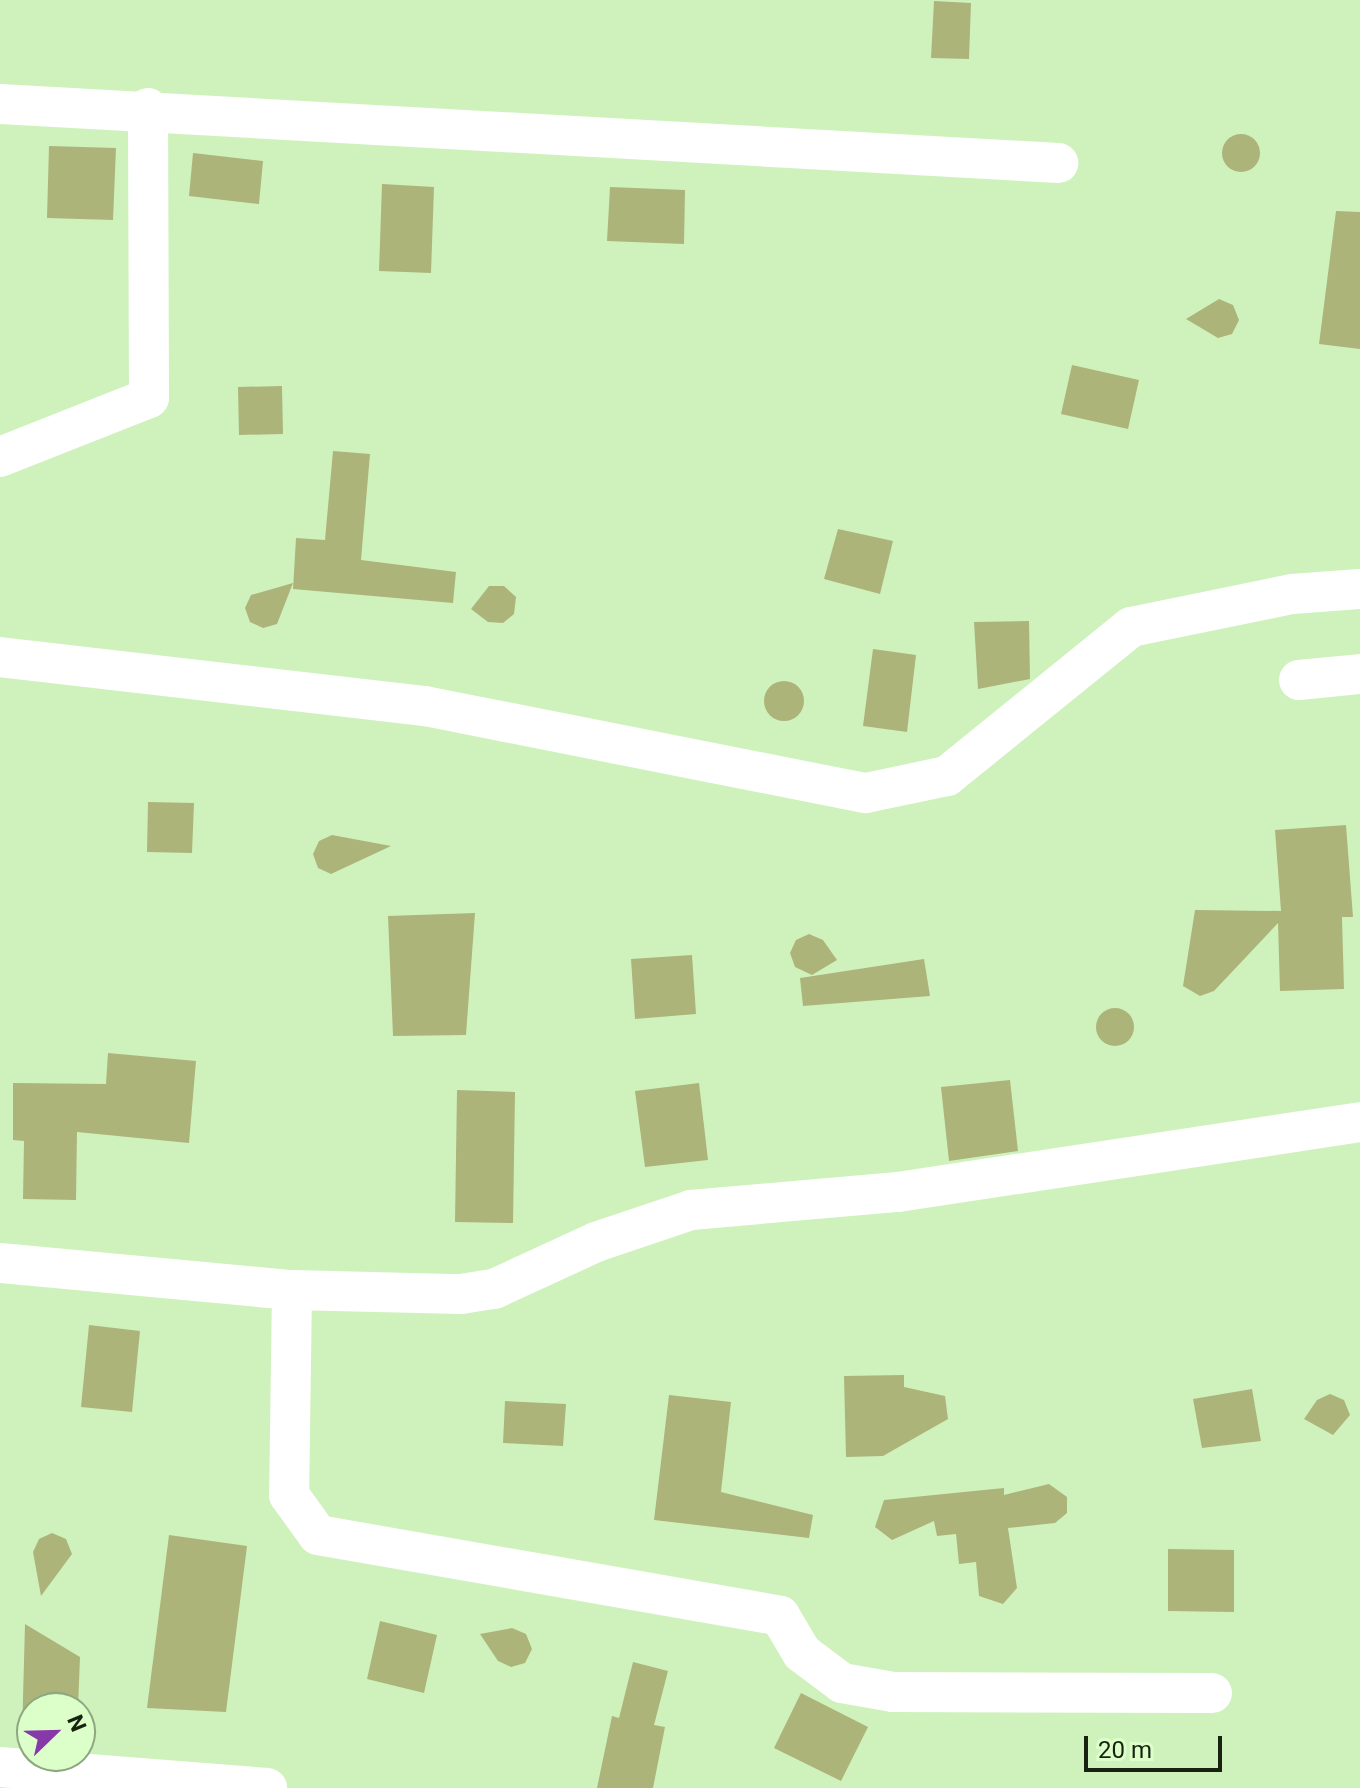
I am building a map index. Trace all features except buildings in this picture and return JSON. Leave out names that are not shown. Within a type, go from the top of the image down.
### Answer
[{"type":"street","points":[[0,104],[148,108],[1058,163]]},
{"type":"street","points":[[0,457],[149,398],[148,108]]},
{"type":"street","points":[[0,657],[425,706],[866,793],[947,776],[1131,627],[1292,594],[1360,589]]},
{"type":"street","points":[[1299,680],[1360,674]]},
{"type":"street","points":[[0,1263],[292,1290],[461,1294],[494,1289],[596,1242],[691,1210],[898,1192],[1360,1122]]},
{"type":"street","points":[[292,1290],[289,1495],[318,1535],[780,1616],[802,1653],[842,1683],[868,1687],[1212,1693]]},
{"type":"street","points":[[0,1767],[267,1788]]}]
